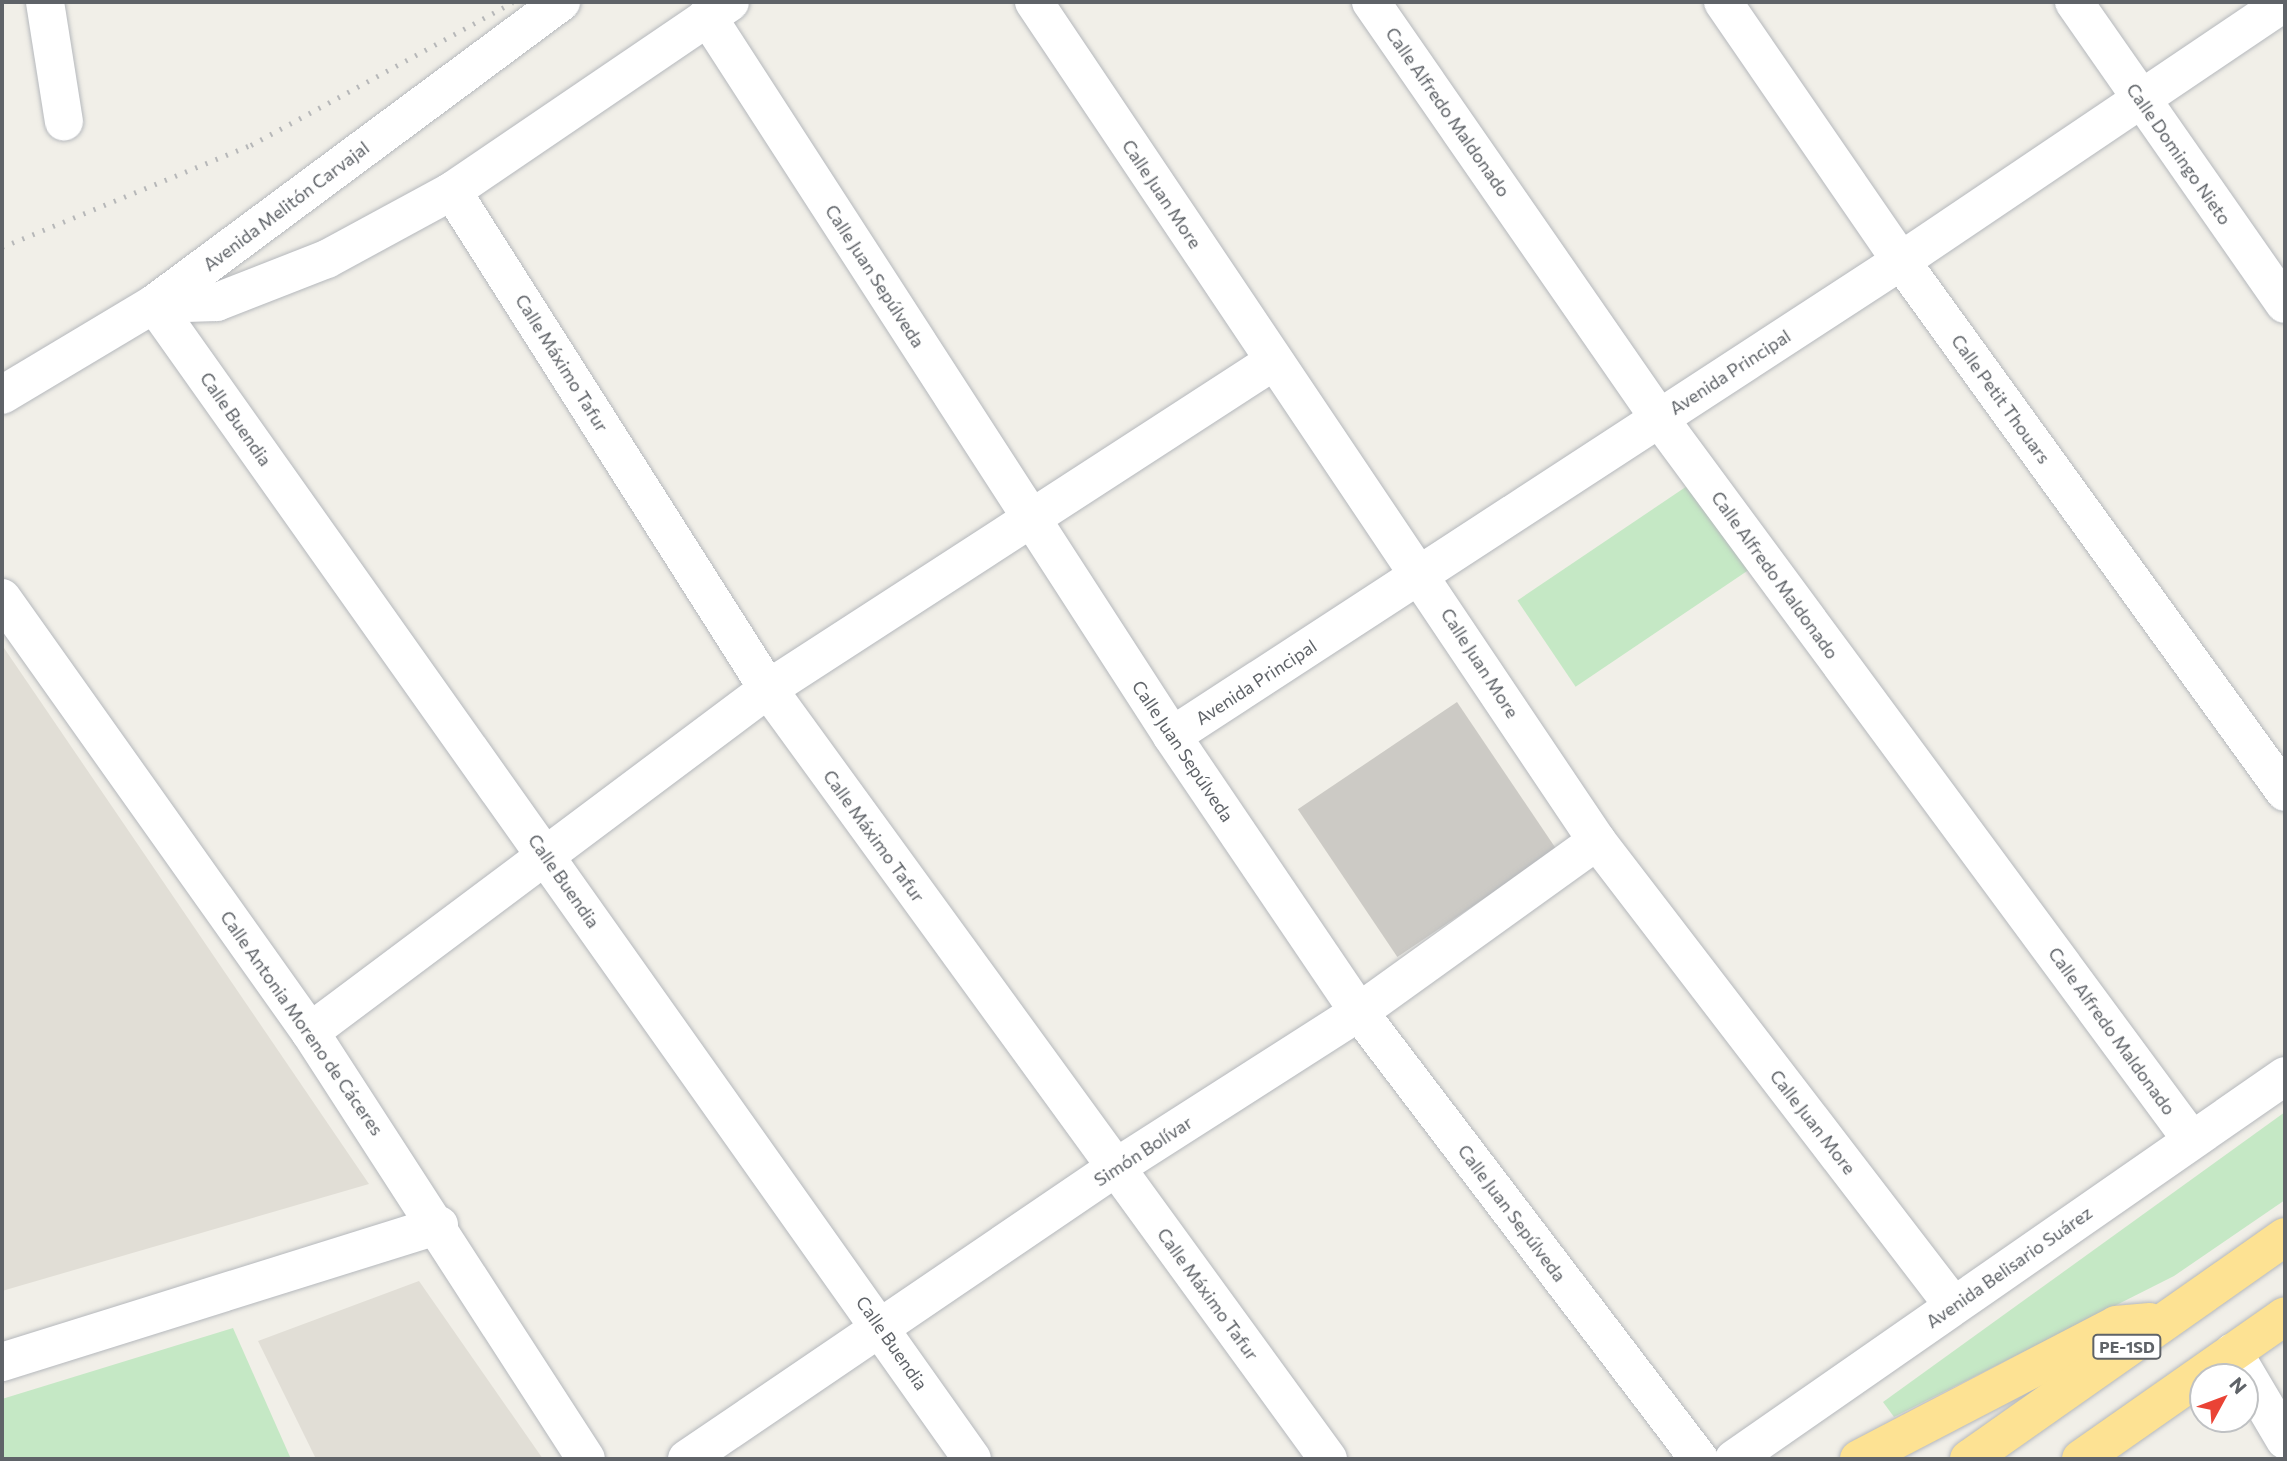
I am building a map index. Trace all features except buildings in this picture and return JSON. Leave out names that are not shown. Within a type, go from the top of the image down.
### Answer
[{"type":"highway","name":"PE-1SD","points":[[1969,1459],[2285,1237]]},
{"type":"highway","points":[[2081,1459],[2285,1316]]},
{"type":"highway","points":[[1859,1459],[2116,1325],[2162,1321]]},
{"type":"highway","points":[[2126,1459],[2157,1406]]},
{"type":"street","points":[[45,2],[64,122]]},
{"type":"street","name":"Avenida Melitón Carvajal","points":[[2,395],[154,304],[561,2]]},
{"type":"street","name":"Calle Juan More","points":[[1034,2],[1273,361],[1422,575],[1597,841],[1953,1305]]},
{"type":"street","name":"Calle Alfredo Maldonado","points":[[1371,2],[1659,418],[2191,1139]]},
{"type":"street","name":"Calle Petit Thouars","points":[[1723,2],[1901,261],[2285,792]]},
{"type":"street","name":"Calle Domingo Nieto","points":[[2074,2],[2139,99],[2285,304]]},
{"type":"street","name":"Avenida Principal","points":[[1172,736],[1901,261],[2285,2]]},
{"type":"street","points":[[154,304],[217,302],[327,259],[452,191],[719,9]]},
{"type":"street","name":"Calle Juan Sepúlveda","points":[[719,9],[1031,519],[1172,736],[1359,1012],[1699,1459]]},
{"type":"street","name":"Calle Máximo Tafur","points":[[452,191],[768,689],[1328,1459]]},
{"type":"street","name":"Calle Buendia","points":[[154,304],[972,1459]]},
{"type":"street","points":[[310,1032],[768,689],[1273,361]]},
{"type":"street","name":"Calle Antonia Moreno de Cáceres","points":[[2,598],[310,1032],[439,1225],[586,1459]]},
{"type":"street","name":"Simón Bolívar","points":[[687,1459],[1115,1168],[1359,1012],[1597,841]]},
{"type":"street","name":"Avenida Belisario Suárez","points":[[1734,1459],[2285,1076]]},
{"type":"street","points":[[2,1362],[439,1225]]},
{"type":"street","points":[[2233,1352],[2285,1440]]},
{"type":"shaded area","points":[[2,645],[369,1184],[2,1291]]},
{"type":"shaded area","points":[[419,1281],[543,1459],[316,1459],[258,1341]]},
{"type":"green space","points":[[1699,478],[1757,564],[1576,687],[1517,600]]},
{"type":"green space","points":[[2285,1112],[2285,1200],[2174,1276],[1894,1417],[1883,1402]]},
{"type":"green space","points":[[233,1328],[291,1459],[2,1459],[2,1399]]},
{"type":"railway","points":[[2,247],[251,145],[513,2]]}]
